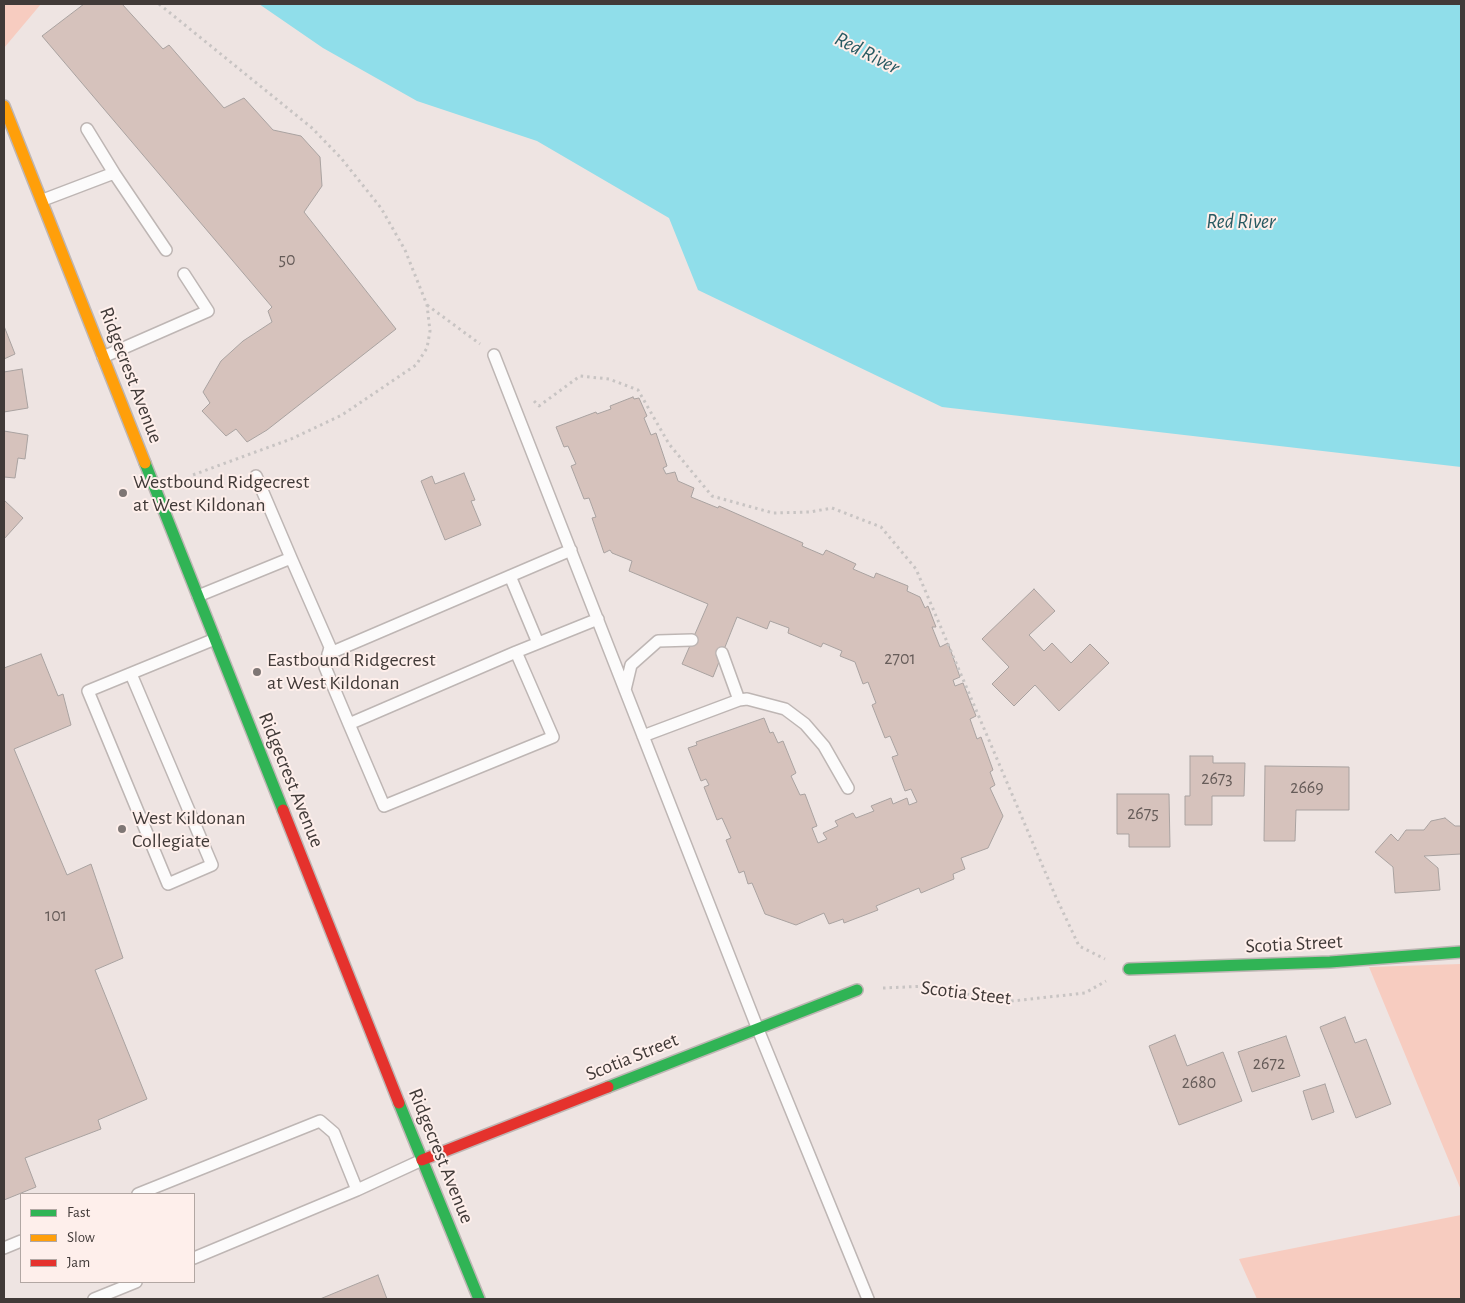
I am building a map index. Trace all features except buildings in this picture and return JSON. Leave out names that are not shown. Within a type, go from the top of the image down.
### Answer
[{"type":"street","name":"Ridgecrest Avenue","points":[[4,106],[43,200],[103,358],[422,1160],[479,1299]]},
{"type":"street","name":"Scotia Street","points":[[1129,969],[1330,962],[1461,952]]},
{"type":"street","name":"Scotia Street","points":[[422,1160],[757,1027],[857,990]]},
{"type":"lane","points":[[86,129],[166,250]]},
{"type":"lane","points":[[43,200],[114,173]]},
{"type":"lane","points":[[103,358],[208,311],[184,274]]},
{"type":"lane","points":[[494,355],[757,1027],[868,1299]]},
{"type":"lane","points":[[256,476],[330,648],[325,667],[384,806],[553,737],[516,652]]},
{"type":"lane","points":[[328,654],[570,550]]},
{"type":"lane","points":[[198,596],[291,558]]},
{"type":"lane","points":[[510,576],[538,643]]},
{"type":"lane","points":[[349,724],[598,619]]},
{"type":"lane","points":[[131,674],[212,865],[168,884],[88,691],[215,639]]},
{"type":"lane","points":[[625,690],[631,665],[658,641],[692,640]]},
{"type":"lane","points":[[722,653],[740,700]]},
{"type":"lane","points":[[643,736],[747,699],[785,709],[805,724],[824,746],[848,788]]},
{"type":"lane","points":[[140,1193],[320,1121],[334,1133],[358,1190]]},
{"type":"lane","points":[[195,1258],[358,1190],[422,1160]]},
{"type":"lane","points":[[4,1248],[20,1241]]},
{"type":"lane","points":[[94,1299],[134,1283]]},
{"type":"path","points":[[158,4],[312,128],[341,158],[381,208],[400,241],[427,304],[430,331],[427,348],[416,365],[342,415],[291,439],[190,476]]},
{"type":"path","points":[[427,304],[494,355]]},
{"type":"path","points":[[533,399],[539,406],[580,376],[609,379],[638,390],[669,444],[712,496],[773,513],[810,512],[832,508],[881,526],[916,569],[1079,946],[1129,969]]},
{"type":"path","name":"Scotia Steet","points":[[857,990],[929,986],[1003,1002],[1085,993],[1129,969]]},
{"type":"shaded area","points":[[4,4],[41,4],[4,48]]},
{"type":"shaded area","points":[[1461,964],[1461,1190],[1369,967]]},
{"type":"shaded area","points":[[1461,1215],[1461,1299],[1257,1299],[1239,1259]]},
{"type":"water","name":"Red River","points":[[259,4],[1461,4],[1461,467],[942,407],[698,290],[669,218],[537,141],[417,101],[323,48]]},
{"type":"traffic: fast","points":[[145,463],[283,810]]},
{"type":"traffic: fast","points":[[1129,969],[1330,962],[1461,952]]},
{"type":"traffic: fast","points":[[608,1087],[857,990]]},
{"type":"traffic: fast","points":[[399,1103],[479,1299]]},
{"type":"traffic: slow","points":[[4,106],[145,463]]},
{"type":"traffic: jam","points":[[283,810],[399,1103]]},
{"type":"traffic: jam","points":[[422,1160],[608,1087]]},
{"type":"place","name":"Westbound Ridgecrest at West Kildonan","points":[[123,493]]},
{"type":"place","name":"Eastbound Ridgecrest at West Kildonan","points":[[257,672]]},
{"type":"place","name":"West Kildonan Collegiate","points":[[122,829]]}]
